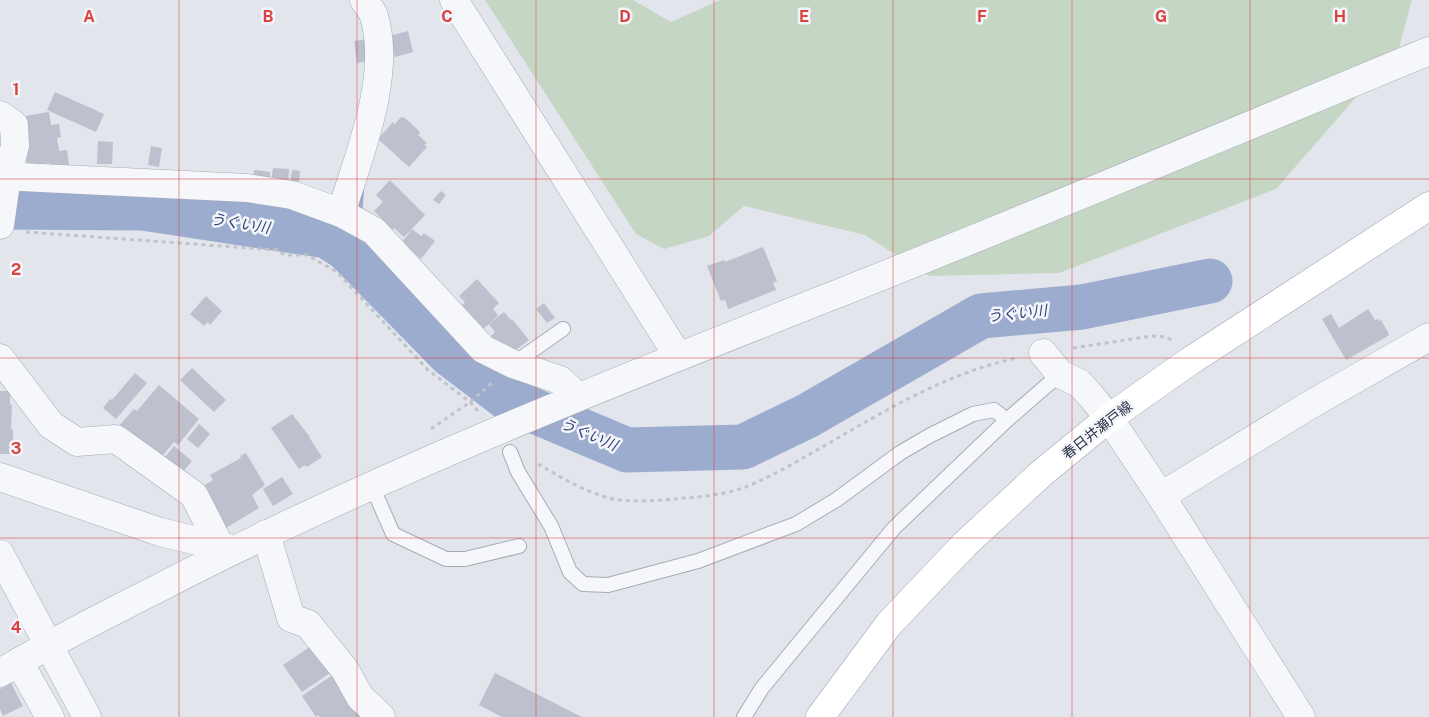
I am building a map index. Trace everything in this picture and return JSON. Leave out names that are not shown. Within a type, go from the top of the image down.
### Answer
[{"type":"main road","name":"春日井瀬戸線","points":[[820,717],[889,624],[964,544],[1044,472],[1109,418],[1190,361],[1429,206]]},
{"type":"street","points":[[341,212],[373,107],[379,72],[378,43],[373,14],[364,0]]},
{"type":"street","points":[[454,0],[678,356]]},
{"type":"street","points":[[50,717],[10,668],[48,645],[226,548],[266,534],[372,486],[504,442],[578,397],[873,279],[1429,51]]},
{"type":"street","points":[[0,115],[14,125],[15,146],[4,176],[10,228]]},
{"type":"street","points":[[4,176],[247,188],[292,195],[341,212],[374,232],[483,349],[513,364],[560,380],[578,397]]},
{"type":"street","points":[[1161,496],[1308,406],[1429,338]]},
{"type":"street","points":[[1043,353],[1060,374],[1079,384],[1109,418],[1161,496],[1301,717]]},
{"type":"street","points":[[0,358],[50,425],[77,442],[116,439],[194,494],[226,548]]},
{"type":"street","points":[[0,477],[160,532],[226,548]]},
{"type":"street","points":[[266,534],[291,618],[308,624],[346,670],[360,697],[381,717]]},
{"type":"street","points":[[0,554],[87,717]]},
{"type":"lane","points":[[513,364],[563,329]]},
{"type":"lane","points":[[744,717],[762,688],[894,528],[1007,420],[1060,374]]},
{"type":"lane","points":[[504,442],[518,472],[551,526],[570,572],[584,584],[608,585],[698,561],[796,524],[836,500],[900,453],[973,414],[994,410],[1007,420]]},
{"type":"lane","points":[[372,486],[393,534],[446,559],[465,559],[518,546]]},
{"type":"path","points":[[10,228],[277,250],[285,255],[307,255],[337,272],[428,370],[470,402],[504,442],[528,459],[572,483],[614,499],[659,500],[706,496],[747,487],[903,401],[974,369],[1043,353],[1152,336],[1166,337],[1178,345],[1190,361]]},
{"type":"green space","points":[[485,0],[633,0],[671,22],[720,0],[1412,0],[1399,48],[1276,189],[1059,273],[929,276],[865,235],[744,206],[709,236],[664,249],[636,234]]},
{"type":"building","points":[[408,31],[413,52],[395,57],[389,36]]},
{"type":"building","points":[[367,39],[370,61],[357,63],[354,41]]},
{"type":"building","points":[[55,92],[104,114],[96,132],[47,110]]},
{"type":"building","points":[[49,112],[51,125],[59,124],[61,137],[57,138],[59,151],[67,150],[69,165],[51,169],[50,163],[28,167],[26,159],[24,160],[20,117]]},
{"type":"building","points":[[401,117],[404,117],[418,130],[420,133],[418,135],[427,143],[424,145],[427,147],[409,167],[378,139],[393,122],[395,124]]},
{"type":"building","points":[[98,141],[113,142],[112,164],[97,164]]},
{"type":"building","points":[[151,146],[162,148],[159,167],[148,165]]},
{"type":"building","points":[[273,168],[289,169],[288,184],[271,182]]},
{"type":"building","points":[[254,170],[270,172],[270,181],[253,179]]},
{"type":"building","points":[[292,170],[300,171],[299,185],[290,185]]},
{"type":"building","points":[[390,180],[425,215],[404,237],[394,228],[389,233],[379,222],[382,219],[374,211],[383,202],[376,195]]},
{"type":"building","points":[[441,191],[446,195],[439,204],[433,200]]},
{"type":"building","points":[[412,229],[421,236],[424,233],[435,241],[421,259],[411,250],[409,252],[400,245]]},
{"type":"building","points":[[763,247],[777,281],[773,283],[776,290],[728,309],[725,300],[721,301],[707,266],[724,260],[725,262]]},
{"type":"building","points":[[477,279],[499,303],[493,309],[498,315],[490,323],[504,312],[529,340],[512,353],[490,337],[495,332],[489,324],[482,330],[460,307],[465,302],[459,296]]},
{"type":"building","points":[[206,296],[222,311],[210,325],[208,322],[204,326],[190,314]]},
{"type":"building","points":[[544,303],[555,318],[547,323],[536,309]]},
{"type":"building","points":[[1368,309],[1375,320],[1381,320],[1389,334],[1346,360],[1322,319],[1331,314],[1339,328]]},
{"type":"building","points":[[192,368],[226,400],[214,412],[180,380]]},
{"type":"building","points":[[135,373],[147,383],[116,419],[103,408]]},
{"type":"building","points":[[159,385],[199,419],[178,445],[174,442],[158,461],[118,427],[134,409],[137,411]]},
{"type":"building","points":[[0,391],[10,391],[13,454],[0,454]]},
{"type":"building","points":[[292,414],[310,437],[322,457],[307,467],[305,465],[299,469],[271,428]]},
{"type":"building","points":[[199,424],[210,434],[198,448],[187,439]]},
{"type":"building","points":[[174,446],[192,461],[179,476],[161,462]]},
{"type":"building","points":[[246,453],[265,485],[252,495],[259,508],[226,528],[202,487],[213,480],[210,475],[241,458],[240,456]]},
{"type":"building","points":[[282,477],[293,494],[273,506],[263,489]]},
{"type":"building","points":[[314,644],[333,671],[302,692],[283,665]]},
{"type":"building","points":[[495,673],[582,717],[502,717],[479,705]]},
{"type":"building","points":[[334,674],[366,717],[320,717],[318,715],[316,717],[302,696]]},
{"type":"building","points":[[11,683],[23,706],[3,716],[0,709],[0,689]]},
{"type":"waterway","points":[[347,249],[357,229],[360,191]]},
{"type":"waterway","name":"うぐい川","points":[[0,207],[143,208],[327,236],[347,249],[450,354],[513,402],[627,450],[743,447],[807,416],[981,316],[1082,307],[1210,281]]}]
